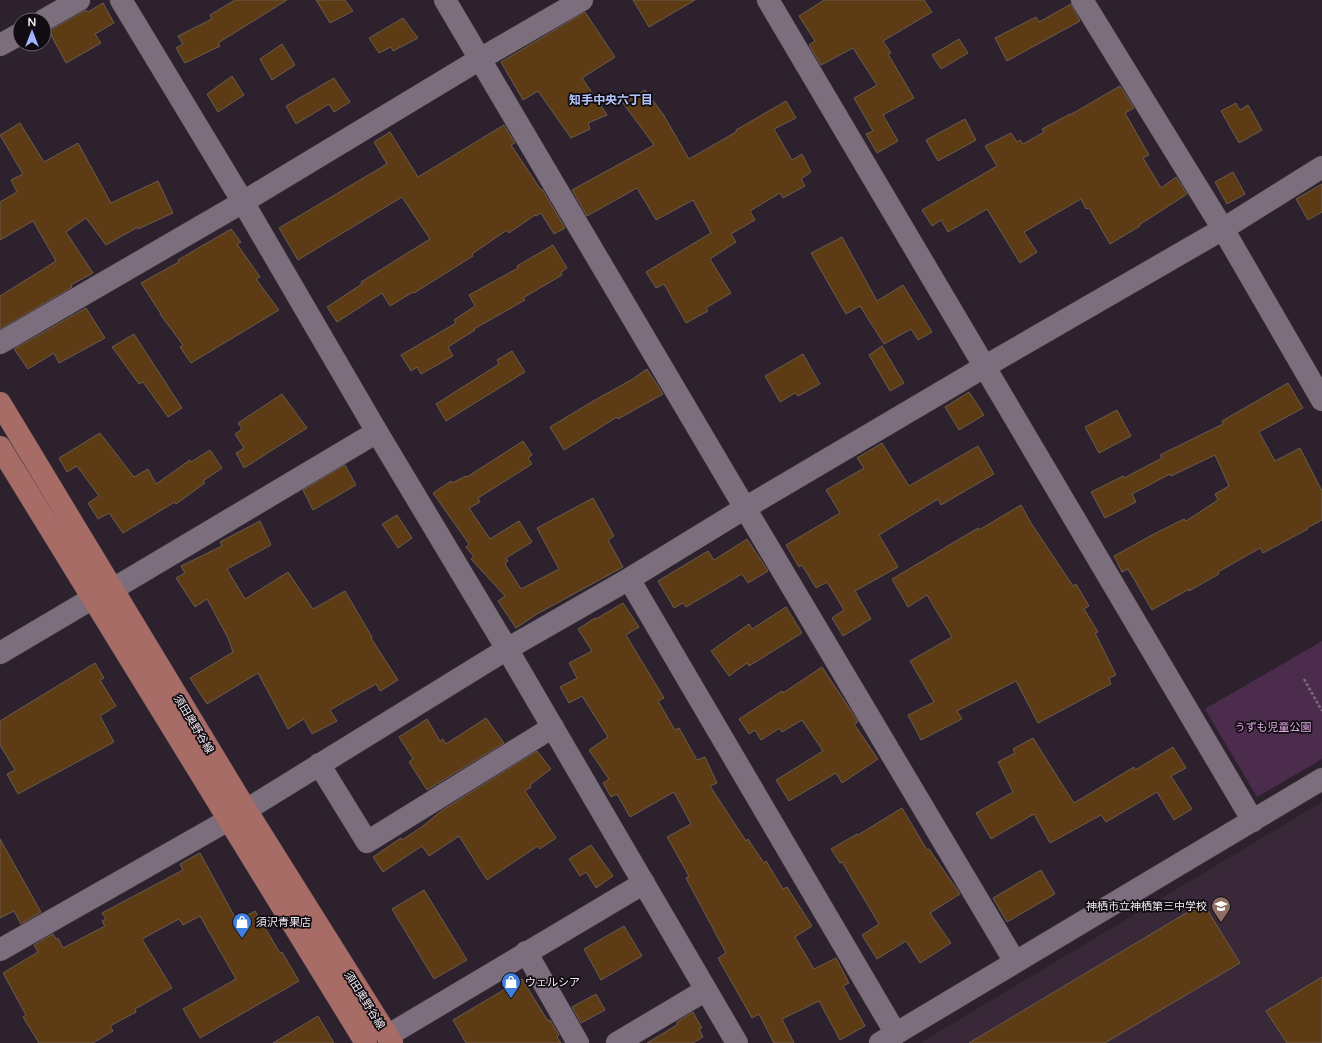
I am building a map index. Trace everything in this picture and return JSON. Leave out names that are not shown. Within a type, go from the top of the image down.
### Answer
[{"type":"main road","name":"須田奥野谷線","points":[[0,403],[113,589],[237,814],[366,1043]]},
{"type":"main road","name":"須田奥野谷線","points":[[0,447],[93,598],[237,814],[390,1039]]},
{"type":"street","points":[[52,15],[79,0]]},
{"type":"street","points":[[121,0],[243,202],[377,432],[507,649],[737,1043]]},
{"type":"street","points":[[445,0],[1015,962]]},
{"type":"street","points":[[0,343],[243,202],[480,59],[582,0]]},
{"type":"street","points":[[768,0],[1253,821]]},
{"type":"street","points":[[1082,0],[1223,229],[1322,400]]},
{"type":"street","points":[[0,45],[12,38]]},
{"type":"street","points":[[0,950],[237,814],[507,649],[629,579],[745,508],[984,367],[1223,229],[1322,167]]},
{"type":"street","points":[[113,589],[377,432]]},
{"type":"street","points":[[629,579],[888,1038],[1322,780]]},
{"type":"street","points":[[0,653],[93,598]]},
{"type":"street","points":[[319,764],[367,842],[553,728]]},
{"type":"street","points":[[390,1039],[526,952],[644,883]]},
{"type":"street","points":[[526,952],[578,1043]]},
{"type":"street","points":[[617,1043],[706,990]]},
{"type":"path","points":[[1304,679],[1322,711]]},
{"type":"shaded area","name":"神栖市立神栖第三中学校","points":[[1322,802],[1322,1043],[920,1043]]},
{"type":"green space","name":"うずも児童公園","points":[[1322,641],[1322,759],[1257,797],[1205,709]]},
{"type":"building","points":[[235,0],[287,0],[218,43],[220,46],[185,63],[176,48],[183,44],[178,36],[212,19],[210,15]]},
{"type":"building","points":[[316,0],[345,0],[353,11],[330,23]]},
{"type":"building","points":[[633,0],[695,0],[649,27]]},
{"type":"building","points":[[824,0],[924,0],[932,12],[883,41],[891,53],[888,54],[914,98],[883,115],[898,141],[877,153],[866,134],[873,131],[854,98],[877,85],[853,48],[821,65],[809,45],[815,41],[799,16]]},
{"type":"building","points":[[103,3],[114,23],[95,34],[101,43],[66,63],[52,37],[52,29],[86,10],[88,12]]},
{"type":"building","points":[[1071,4],[1080,21],[1007,61],[995,38],[1036,17],[1039,22]]},
{"type":"building","points":[[585,12],[615,57],[582,78],[607,115],[588,123],[590,129],[571,138],[538,91],[523,100],[501,62]]},
{"type":"building","points":[[403,18],[418,38],[393,51],[391,47],[379,53],[369,38]]},
{"type":"building","points":[[959,39],[968,53],[941,69],[932,55]]},
{"type":"building","points":[[282,44],[295,65],[272,80],[260,59]]},
{"type":"building","points":[[232,76],[244,95],[218,112],[207,94]]},
{"type":"building","points":[[334,78],[350,102],[334,112],[329,104],[296,124],[286,106]]},
{"type":"building","points":[[1120,86],[1134,108],[1125,113],[1149,155],[1143,158],[1161,188],[1176,177],[1187,194],[1139,225],[1140,226],[1110,244],[1089,208],[1086,209],[1081,199],[1024,232],[1037,252],[1020,263],[987,209],[948,232],[941,220],[932,226],[922,210],[997,166],[985,146],[1011,133],[1017,142],[1020,140],[1023,144],[1044,132],[1042,129],[1070,115]]},
{"type":"building","points":[[645,90],[663,114],[689,159],[786,101],[796,118],[774,129],[792,160],[802,154],[811,172],[801,179],[805,186],[783,198],[780,193],[750,211],[755,220],[731,234],[736,242],[710,259],[731,293],[706,308],[708,311],[686,323],[664,284],[656,288],[646,272],[711,233],[693,200],[656,220],[637,188],[587,216],[572,190],[654,145],[623,103]]},
{"type":"building","points":[[1236,103],[1240,110],[1248,105],[1262,130],[1239,143],[1221,111]]},
{"type":"building","points":[[965,119],[976,140],[938,161],[926,140]]},
{"type":"building","points":[[20,123],[44,162],[78,143],[111,203],[158,181],[173,213],[138,229],[138,227],[106,245],[86,218],[66,232],[93,273],[0,329],[0,296],[56,261],[33,221],[0,240],[0,202],[17,192],[11,180],[23,174],[0,135]]},
{"type":"building","points":[[504,125],[515,143],[511,145],[541,190],[542,189],[565,228],[554,234],[541,213],[536,216],[535,215],[509,233],[507,230],[472,254],[473,256],[414,293],[413,292],[390,306],[382,293],[337,322],[327,307],[362,284],[361,282],[430,239],[402,197],[298,260],[279,228],[387,164],[374,142],[390,132],[418,177]]},
{"type":"building","points":[[1233,172],[1245,194],[1227,204],[1215,182]]},
{"type":"building","points":[[1322,184],[1322,212],[1308,220],[1296,199]]},
{"type":"building","points":[[231,229],[241,242],[237,244],[260,277],[256,279],[279,310],[191,363],[180,347],[183,345],[160,314],[141,283],[179,262],[178,260]]},
{"type":"building","points":[[842,237],[877,301],[903,285],[932,332],[918,340],[911,329],[884,344],[860,306],[846,314],[811,253]]},
{"type":"building","points":[[553,245],[567,268],[561,272],[562,275],[523,298],[525,300],[474,329],[475,330],[448,347],[453,356],[421,374],[417,367],[411,371],[401,355],[456,323],[454,320],[475,306],[469,295],[518,268],[517,266]]},
{"type":"building","points":[[86,308],[105,338],[59,363],[54,353],[28,369],[14,349]]},
{"type":"building","points":[[134,334],[182,408],[168,417],[143,382],[139,384],[112,347]]},
{"type":"building","points":[[882,346],[904,383],[890,391],[869,355]]},
{"type":"building","points":[[512,351],[525,372],[446,421],[436,404],[499,364],[497,360]]},
{"type":"building","points":[[803,354],[820,384],[798,396],[795,393],[780,402],[765,376]]},
{"type":"building","points":[[647,369],[663,394],[618,419],[617,417],[564,450],[550,427],[631,380]]},
{"type":"building","points":[[1288,383],[1303,408],[1259,432],[1275,461],[1300,448],[1322,491],[1322,520],[1263,553],[1260,548],[1218,572],[1219,574],[1152,610],[1128,569],[1122,572],[1114,556],[1184,519],[1186,521],[1218,500],[1215,494],[1229,486],[1215,455],[1171,476],[1170,474],[1132,494],[1136,502],[1105,518],[1091,492],[1123,476],[1124,478],[1162,458],[1160,455],[1223,424],[1222,421]]},
{"type":"building","points":[[969,392],[984,415],[959,430],[945,407]]},
{"type":"building","points":[[282,394],[307,428],[244,468],[236,453],[244,448],[235,434],[242,429],[238,423]]},
{"type":"building","points":[[1117,410],[1131,436],[1099,453],[1085,427]]},
{"type":"building","points":[[100,433],[134,477],[148,469],[156,484],[190,460],[191,462],[210,450],[222,468],[203,481],[205,483],[176,504],[175,502],[123,533],[109,513],[98,519],[88,503],[99,496],[77,466],[67,472],[59,458]]},
{"type":"building","points":[[523,441],[532,455],[528,458],[532,464],[478,498],[480,502],[469,508],[490,539],[519,521],[532,542],[506,558],[508,561],[505,564],[521,589],[559,569],[537,528],[593,498],[614,536],[608,540],[623,567],[537,614],[516,628],[498,601],[505,596],[471,559],[474,557],[466,547],[469,544],[433,493],[451,481],[452,483],[466,476],[467,477]]},
{"type":"building","points":[[882,443],[909,486],[978,446],[994,474],[941,505],[938,499],[879,535],[898,567],[855,591],[871,619],[843,636],[832,618],[844,610],[827,582],[816,588],[802,565],[799,567],[786,545],[840,513],[826,490],[864,468],[857,458]]},
{"type":"building","points":[[345,465],[356,485],[313,510],[303,490]]},
{"type":"building","points":[[1021,505],[1031,523],[1073,586],[1076,584],[1089,606],[1084,609],[1098,632],[1095,633],[1116,675],[1109,678],[1111,684],[1038,723],[1016,681],[957,711],[962,719],[921,740],[908,715],[934,702],[910,661],[952,637],[927,595],[908,607],[892,579],[978,528],[979,530]]},
{"type":"building","points":[[397,515],[412,538],[398,548],[382,524]]},
{"type":"building","points":[[260,521],[271,545],[227,569],[245,599],[288,572],[313,609],[345,591],[372,637],[371,638],[398,680],[380,691],[376,684],[330,710],[337,721],[312,734],[304,719],[288,729],[258,673],[207,704],[190,678],[233,652],[228,638],[207,599],[195,607],[176,578],[185,573],[181,566],[222,546],[220,542]]},
{"type":"building","points":[[747,539],[768,571],[748,583],[742,574],[686,607],[683,603],[674,608],[658,581],[708,551],[714,560]]},
{"type":"building","points":[[623,603],[639,627],[626,635],[664,698],[658,701],[675,730],[679,728],[697,760],[705,757],[717,783],[710,786],[746,841],[748,839],[764,863],[766,861],[783,889],[787,887],[812,926],[795,937],[814,969],[836,958],[849,983],[843,986],[865,1026],[840,1040],[819,1001],[782,1019],[794,1043],[774,1043],[759,1014],[752,1018],[718,958],[726,953],[686,878],[689,876],[667,837],[691,824],[674,792],[630,817],[617,794],[611,797],[603,783],[609,779],[589,750],[608,737],[582,696],[569,703],[560,687],[577,678],[569,663],[592,651],[578,629]]},
{"type":"building","points":[[786,607],[802,633],[749,666],[747,663],[729,676],[711,651],[749,624],[752,629]]},
{"type":"building","points":[[95,663],[104,678],[100,680],[116,706],[100,716],[114,742],[18,794],[7,774],[15,770],[0,745],[0,721]]},
{"type":"building","points":[[822,667],[858,722],[854,724],[878,759],[842,783],[836,773],[789,801],[776,780],[823,751],[802,720],[782,732],[780,728],[761,740],[755,730],[749,734],[739,719],[782,691],[783,693]]},
{"type":"building","points":[[486,718],[504,743],[427,790],[409,762],[413,759],[399,737],[427,719],[440,741],[443,739],[446,744]]},
{"type":"building","points":[[1033,738],[1074,803],[1134,767],[1135,770],[1173,747],[1186,768],[1171,776],[1192,809],[1174,820],[1157,792],[1106,822],[1101,815],[1050,843],[1034,814],[991,839],[976,813],[1013,792],[998,762],[1015,753],[1013,749]]},
{"type":"building","points":[[537,751],[551,769],[530,785],[531,787],[525,791],[556,838],[540,849],[538,846],[487,880],[459,836],[429,856],[422,846],[383,872],[373,857],[401,838],[402,840],[423,826],[441,811]]},
{"type":"building","points":[[902,808],[927,850],[929,849],[960,894],[930,913],[951,943],[920,963],[906,941],[877,959],[862,935],[879,924],[842,862],[840,863],[831,849],[857,834],[858,835]]},
{"type":"building","points":[[0,839],[41,912],[21,924],[14,911],[0,918]]},
{"type":"building","points":[[591,845],[613,876],[596,888],[586,872],[580,876],[569,859]]},
{"type":"building","points":[[200,853],[237,921],[255,911],[299,981],[200,1038],[183,1009],[236,979],[200,916],[183,925],[179,919],[142,939],[172,988],[135,1009],[136,1012],[110,1026],[113,1031],[93,1043],[39,1043],[23,1017],[26,1015],[3,973],[38,952],[34,945],[53,934],[56,939],[58,938],[63,948],[105,926],[102,921],[106,919],[102,913],[183,870],[180,864]]},
{"type":"building","points":[[1041,870],[1055,894],[1007,922],[993,898]]},
{"type":"building","points":[[424,890],[467,960],[434,979],[392,909]]},
{"type":"building","points":[[1203,903],[1240,963],[1105,1043],[969,1043]]},
{"type":"building","points":[[624,926],[642,956],[601,980],[584,949]]},
{"type":"building","points":[[1322,977],[1322,1043],[1287,1043],[1266,1011]]},
{"type":"building","name":"ウェルシア","points":[[522,979],[548,1021],[550,1020],[559,1035],[557,1037],[561,1043],[466,1043],[453,1020]]},
{"type":"building","points":[[596,994],[605,1010],[581,1023],[572,1007]]},
{"type":"building","points":[[693,1012],[702,1028],[699,1029],[703,1037],[693,1043],[647,1043],[677,1025],[677,1022]]},
{"type":"building","points":[[318,1016],[334,1043],[273,1043]]},
{"type":"place","name":"神栖市立神栖第三中学校","points":[[1221,923]]},
{"type":"place","name":"須沢青果店","points":[[242,939]]},
{"type":"place","name":"ウェルシア","points":[[511,999]]},
{"type":"district","name":"知手中央六丁目","points":[[611,100]]}]
